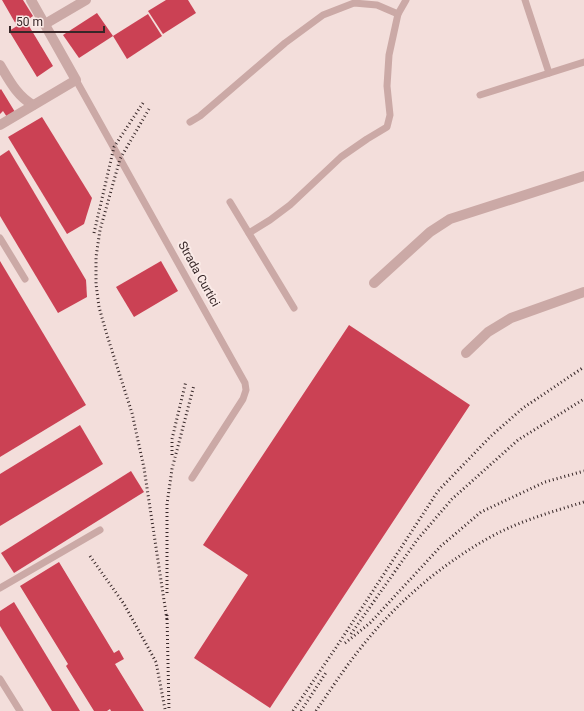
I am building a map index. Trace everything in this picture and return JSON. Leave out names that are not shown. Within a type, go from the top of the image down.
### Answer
[{"type":"street","name":"Strada Curtici","points":[[31,0],[76,80]]},
{"type":"street","points":[[45,24],[86,0]]},
{"type":"street","points":[[2,71],[19,94],[33,105]]},
{"type":"street","points":[[0,125],[76,80]]},
{"type":"street","points":[[374,283],[430,232],[450,219],[584,176]]},
{"type":"street","points":[[466,353],[488,332],[511,318],[584,292]]},
{"type":"lane","points":[[249,233],[290,205],[341,157],[367,138],[387,127],[390,115],[387,86],[389,55],[398,14],[406,0]]},
{"type":"lane","points":[[525,0],[549,73]]},
{"type":"lane","points":[[190,122],[200,116],[285,43],[323,15],[354,2],[377,5],[398,14]]},
{"type":"lane","points":[[480,95],[584,62]]},
{"type":"lane","name":"Strada Curtici","points":[[76,80],[245,383],[246,390],[243,399],[192,478]]},
{"type":"lane","points":[[230,202],[294,308]]},
{"type":"lane","points":[[0,238],[25,279]]},
{"type":"lane","points":[[0,588],[100,530]]},
{"type":"lane","points":[[0,679],[20,711]]},
{"type":"building","points":[[2,0],[23,0],[33,16],[26,21],[53,66],[37,77],[9,31],[17,26]]},
{"type":"building","points":[[166,0],[188,0],[196,13],[163,34],[148,11]]},
{"type":"building","points":[[97,13],[113,36],[79,58],[63,35]]},
{"type":"building","points":[[148,14],[162,36],[127,59],[113,36]]},
{"type":"building","points":[[1,89],[15,112],[7,117],[3,111],[0,114]]},
{"type":"building","points":[[42,117],[92,198],[84,224],[67,234],[8,137]]},
{"type":"building","points":[[9,150],[86,280],[87,297],[58,313],[0,216],[0,156]]},
{"type":"building","points":[[0,261],[86,405],[0,457]]},
{"type":"building","points":[[161,261],[178,291],[134,317],[116,287]]},
{"type":"building","points":[[349,325],[470,405],[270,708],[194,658],[248,575],[203,545]]},
{"type":"building","points":[[80,425],[103,464],[0,526],[0,474]]},
{"type":"building","points":[[131,471],[144,492],[14,573],[1,553]]},
{"type":"building","points":[[59,562],[114,653],[119,650],[124,659],[115,664],[144,711],[111,711],[110,709],[107,711],[94,711],[66,666],[68,664],[20,586]]},
{"type":"building","points":[[14,602],[80,711],[52,711],[0,626],[0,611]]},
{"type":"railway","points":[[94,233],[114,147],[143,103]]},
{"type":"railway","points":[[149,109],[120,159],[100,230],[96,257],[96,284],[99,307],[132,413],[144,468],[167,620]]},
{"type":"railway","points":[[293,711],[438,491],[491,436],[523,408],[584,367]]},
{"type":"railway","points":[[172,455],[172,439],[186,381]]},
{"type":"railway","points":[[167,593],[167,504],[172,469],[194,385]]},
{"type":"railway","points":[[351,634],[417,540],[452,499],[518,440],[584,399]]},
{"type":"railway","points":[[345,643],[370,623],[441,546],[481,512],[545,482],[584,471]]},
{"type":"railway","points":[[316,711],[356,654],[370,637],[399,605],[431,577],[467,551],[509,528],[534,518],[584,502]]},
{"type":"railway","points":[[90,556],[124,604],[156,662],[165,709]]},
{"type":"railway","points":[[167,615],[169,711]]},
{"type":"railway","points":[[301,711],[327,671]]}]
